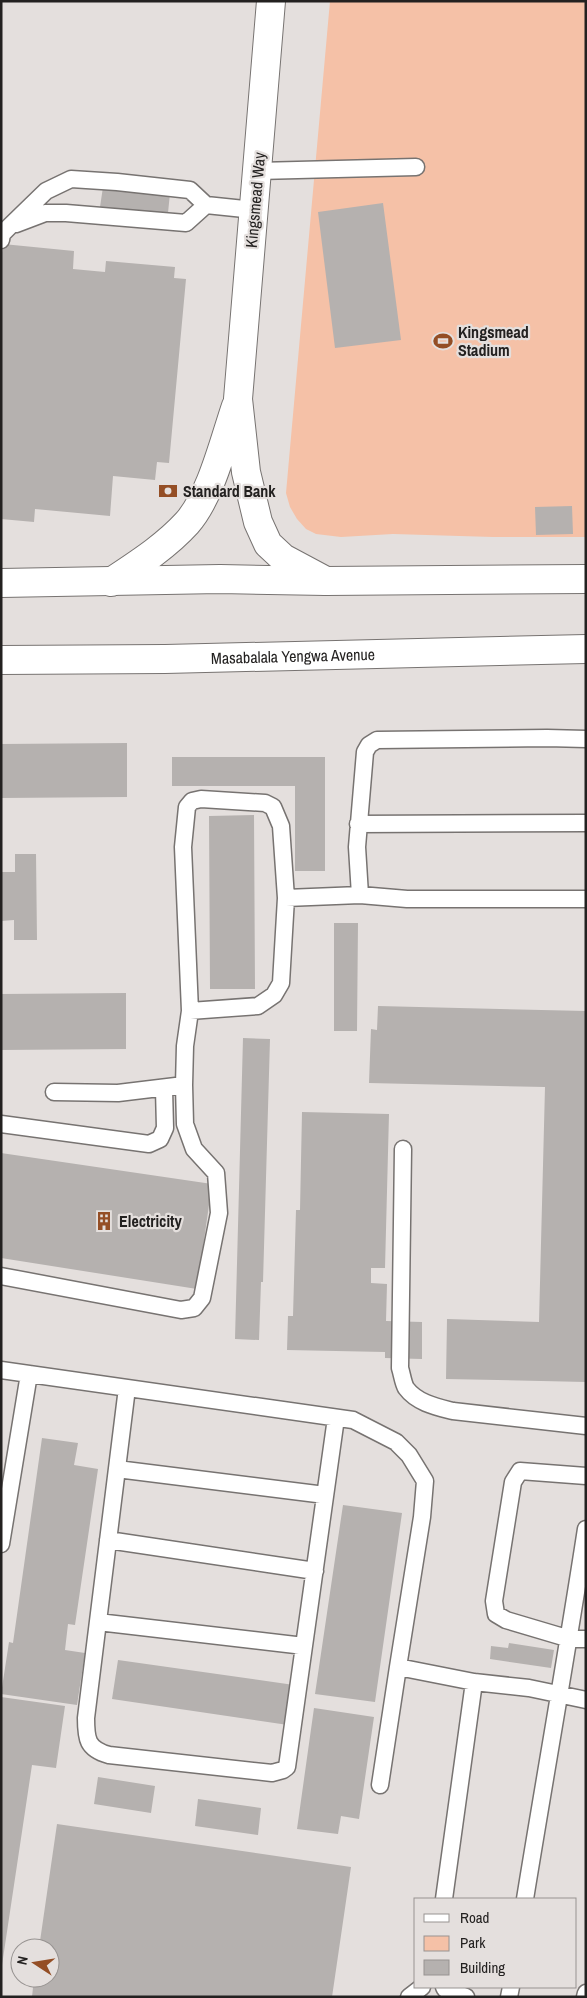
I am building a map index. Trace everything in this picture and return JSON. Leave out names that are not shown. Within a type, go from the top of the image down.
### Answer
[{"type":"main road","name":"Kingsmead Way","points":[[271,1],[238,399],[246,472],[258,522],[268,544],[284,558],[326,581]]},
{"type":"main road","name":"Kingsmead Way","points":[[111,582],[172,538],[188,521],[209,485],[238,399]]},
{"type":"main road","points":[[1,583],[220,579],[326,581],[586,578]]},
{"type":"main road","name":"Masabalala Yengwa Avenue","points":[[1,660],[165,659],[586,649]]},
{"type":"lane","points":[[258,171],[416,167]]},
{"type":"lane","points":[[5,233],[46,191],[71,180],[117,182],[190,190],[206,205],[254,210]]},
{"type":"lane","points":[[5,233],[45,213],[186,223],[206,205]]},
{"type":"lane","points":[[360,894],[357,870],[358,824],[365,752],[369,745],[378,740],[409,738],[546,738],[586,740]]},
{"type":"lane","points":[[1,1276],[181,1310],[194,1308],[202,1298],[219,1213],[216,1173],[194,1149],[185,1124],[184,1085],[190,1011],[183,847],[185,812],[192,801],[201,799],[264,803],[273,807],[281,826],[286,898],[281,983],[274,995],[258,1006],[190,1011]]},
{"type":"lane","points":[[358,824],[586,823]]},
{"type":"lane","points":[[286,898],[360,894],[407,899],[586,899]]},
{"type":"lane","points":[[54,1092],[118,1093],[164,1089],[184,1085]]},
{"type":"lane","points":[[1,1124],[149,1144],[160,1139],[165,1128],[164,1089]]},
{"type":"lane","points":[[403,1149],[400,1368],[405,1387],[418,1398],[432,1406],[453,1412],[586,1426]]},
{"type":"lane","points":[[1,1370],[353,1420],[396,1442],[409,1455],[425,1481],[422,1517],[380,1785]]},
{"type":"lane","points":[[1,1544],[29,1374]]},
{"type":"lane","points":[[127,1388],[86,1718],[86,1737],[97,1752],[109,1755],[272,1773],[283,1770],[288,1762],[336,1418]]},
{"type":"lane","points":[[117,1469],[325,1495]]},
{"type":"lane","points":[[578,1639],[499,1617],[494,1610],[494,1601],[513,1482],[516,1474],[520,1471],[586,1476]]},
{"type":"lane","points":[[525,1898],[554,1715],[578,1639],[586,1529]]},
{"type":"lane","points":[[108,1540],[315,1571]]},
{"type":"lane","points":[[98,1622],[304,1646]]},
{"type":"lane","points":[[398,1667],[474,1682],[529,1688],[586,1700]]},
{"type":"lane","points":[[444,1898],[474,1682]]},
{"type":"lane","points":[[409,1997],[421,1988]]},
{"type":"lane","points":[[444,1988],[466,1997]]},
{"type":"green space","name":"Kingsmead Stadium","points":[[330,1],[586,1],[586,537],[393,534],[341,537],[316,534],[306,529],[290,507],[286,493]]},
{"type":"building","points":[[103,187],[170,193],[168,213],[100,207]]},
{"type":"building","points":[[383,203],[401,340],[335,348],[318,212]]},
{"type":"building","points":[[3,244],[74,251],[73,269],[105,272],[106,261],[175,267],[174,278],[186,279],[169,463],[157,462],[155,480],[113,476],[110,516],[35,509],[34,522],[1,519],[1,261]]},
{"type":"building","points":[[572,506],[573,534],[536,535],[535,507]]},
{"type":"building","points":[[127,743],[127,797],[1,798],[1,744]]},
{"type":"building","points":[[172,757],[325,757],[325,871],[295,871],[295,786],[172,786]]},
{"type":"building","points":[[254,815],[255,989],[210,989],[209,816]]},
{"type":"building","points":[[15,854],[36,854],[37,940],[14,940],[14,920],[1,921],[1,872],[15,872]]},
{"type":"building","points":[[334,923],[358,923],[357,1031],[334,1031]]},
{"type":"building","points":[[126,993],[126,1049],[1,1050],[1,994]]},
{"type":"building","points":[[378,1006],[586,1011],[586,1382],[446,1379],[447,1319],[539,1322],[545,1087],[369,1083],[371,1029],[377,1030]]},
{"type":"building","points":[[243,1038],[270,1039],[263,1282],[261,1282],[259,1340],[235,1339]]},
{"type":"building","points":[[302,1112],[389,1114],[385,1268],[371,1268],[371,1283],[387,1284],[386,1321],[422,1322],[422,1359],[385,1358],[385,1352],[287,1350],[288,1316],[293,1316],[296,1210],[300,1210]]},
{"type":"building","name":"Electricity","points":[[1,1153],[212,1184],[197,1289],[1,1258]]},
{"type":"building","points":[[42,1438],[78,1443],[74,1465],[98,1469],[75,1625],[68,1624],[65,1650],[85,1653],[77,1705],[1,1694],[9,1642],[13,1643]]},
{"type":"building","points":[[343,1505],[402,1513],[375,1702],[315,1694]]},
{"type":"building","points":[[509,1643],[554,1650],[551,1668],[490,1659],[491,1646],[508,1648]]},
{"type":"building","points":[[118,1660],[294,1685],[288,1725],[112,1699]]},
{"type":"building","points":[[1,1697],[65,1706],[56,1768],[32,1765],[2,1965]]},
{"type":"building","points":[[314,1708],[374,1717],[359,1819],[341,1816],[338,1834],[297,1829]]},
{"type":"building","points":[[98,1777],[155,1786],[151,1813],[94,1804]]},
{"type":"building","points":[[198,1799],[261,1808],[258,1835],[195,1826]]},
{"type":"building","points":[[57,1824],[351,1867],[332,1997],[32,1997],[33,1988],[60,1988],[60,1938],[40,1938]]},
{"type":"place","name":"Kingsmead Stadium","points":[[443,341]]},
{"type":"place","name":"Standard Bank","points":[[168,491]]},
{"type":"place","name":"Electricity","points":[[104,1221]]}]
